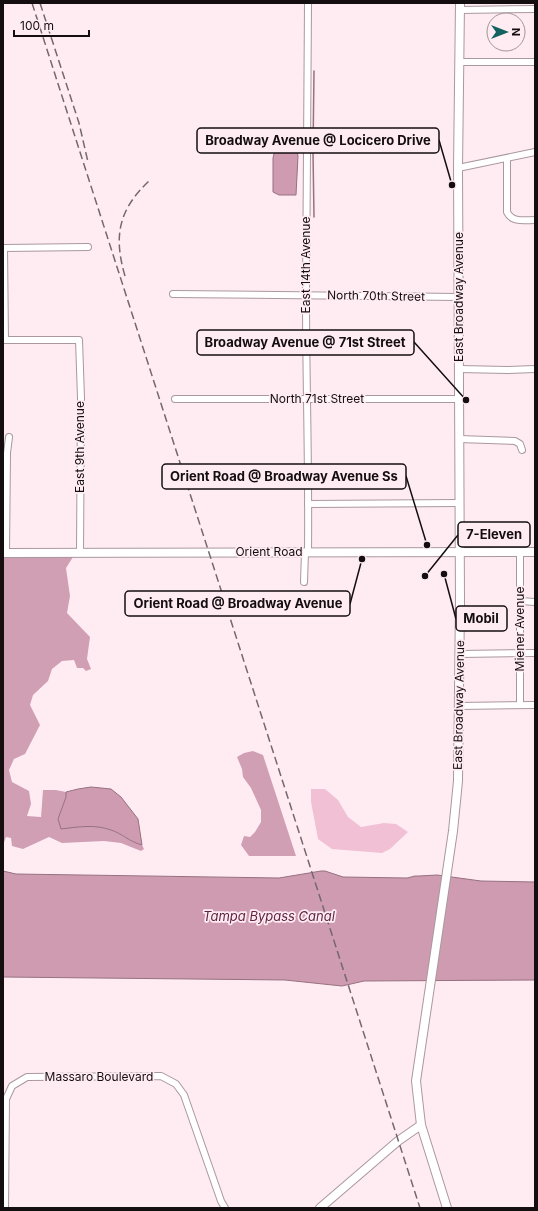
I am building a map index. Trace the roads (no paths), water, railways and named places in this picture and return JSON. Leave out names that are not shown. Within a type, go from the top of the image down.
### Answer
[{"type":"main road","name":"East Broadway Avenue","points":[[447,1208],[421,1125],[416,1081],[458,781],[460,654],[460,297],[458,168],[460,6]]},
{"type":"main road","name":"Orient Road","points":[[5,553],[535,552]]},
{"type":"main road","points":[[320,1208],[398,1141],[421,1125]]},
{"type":"street","name":"East 14th Avenue","points":[[304,582],[308,504],[306,295],[308,3]]},
{"type":"street","points":[[460,6],[535,9]]},
{"type":"street","points":[[460,62],[535,62]]},
{"type":"street","points":[[458,168],[508,159],[535,152]]},
{"type":"street","points":[[508,159],[507,212],[509,216],[515,220],[535,220]]},
{"type":"street","points":[[4,340],[4,248],[88,247]]},
{"type":"street","name":"North 70th Street","points":[[173,294],[460,297]]},
{"type":"street","name":"East 9th Avenue","points":[[4,340],[79,340],[81,396],[80,553]]},
{"type":"street","points":[[460,369],[507,370],[535,368]]},
{"type":"street","name":"North 71st Street","points":[[175,399],[459,399]]},
{"type":"street","points":[[5,553],[7,453],[9,437]]},
{"type":"street","points":[[459,439],[515,441],[520,444],[522,450]]},
{"type":"street","points":[[308,504],[460,503]]},
{"type":"street","name":"Miener Avenue","points":[[520,552],[520,705]]},
{"type":"street","points":[[520,601],[535,602]]},
{"type":"street","points":[[460,654],[535,653]]},
{"type":"street","points":[[459,706],[535,705]]},
{"type":"street","name":"Massaro Boulevard","points":[[5,1208],[6,1099],[12,1086],[27,1077],[161,1076],[176,1084],[184,1095],[221,1201],[225,1208]]},
{"type":"water","points":[[295,143],[298,156],[296,195],[279,195],[273,192],[273,158],[276,145]]},
{"type":"water","points":[[91,787],[111,789],[121,797],[138,819],[142,845],[105,828],[86,826],[61,829],[58,819],[66,797],[66,792]]},
{"type":"water","name":"Tampa Bypass Canal","points":[[3,871],[16,874],[279,878],[325,871],[343,877],[407,878],[437,875],[481,881],[535,882],[535,980],[364,981],[342,986],[285,980],[3,977]]},
{"type":"waterway","points":[[305,16],[305,54]]},
{"type":"waterway","points":[[314,71],[314,217]]},
{"type":"railway","points":[[32,3],[420,1208]]},
{"type":"railway","points":[[40,3],[79,123],[88,162]]},
{"type":"railway","points":[[125,276],[119,248],[121,224],[131,201],[150,180]]},
{"type":"place","name":"Broadway Avenue @ Locicero Drive","points":[[452,185]]},
{"type":"place","name":"Broadway Avenue @ 71st Street","points":[[466,400]]},
{"type":"place","name":"Orient Road @ Broadway Avenue Ss","points":[[427,545]]},
{"type":"place","name":"Orient Road @ Broadway Avenue","points":[[362,559]]},
{"type":"place","name":"Mobil","points":[[444,574]]},
{"type":"place","name":"7-Eleven","points":[[425,576]]}]
